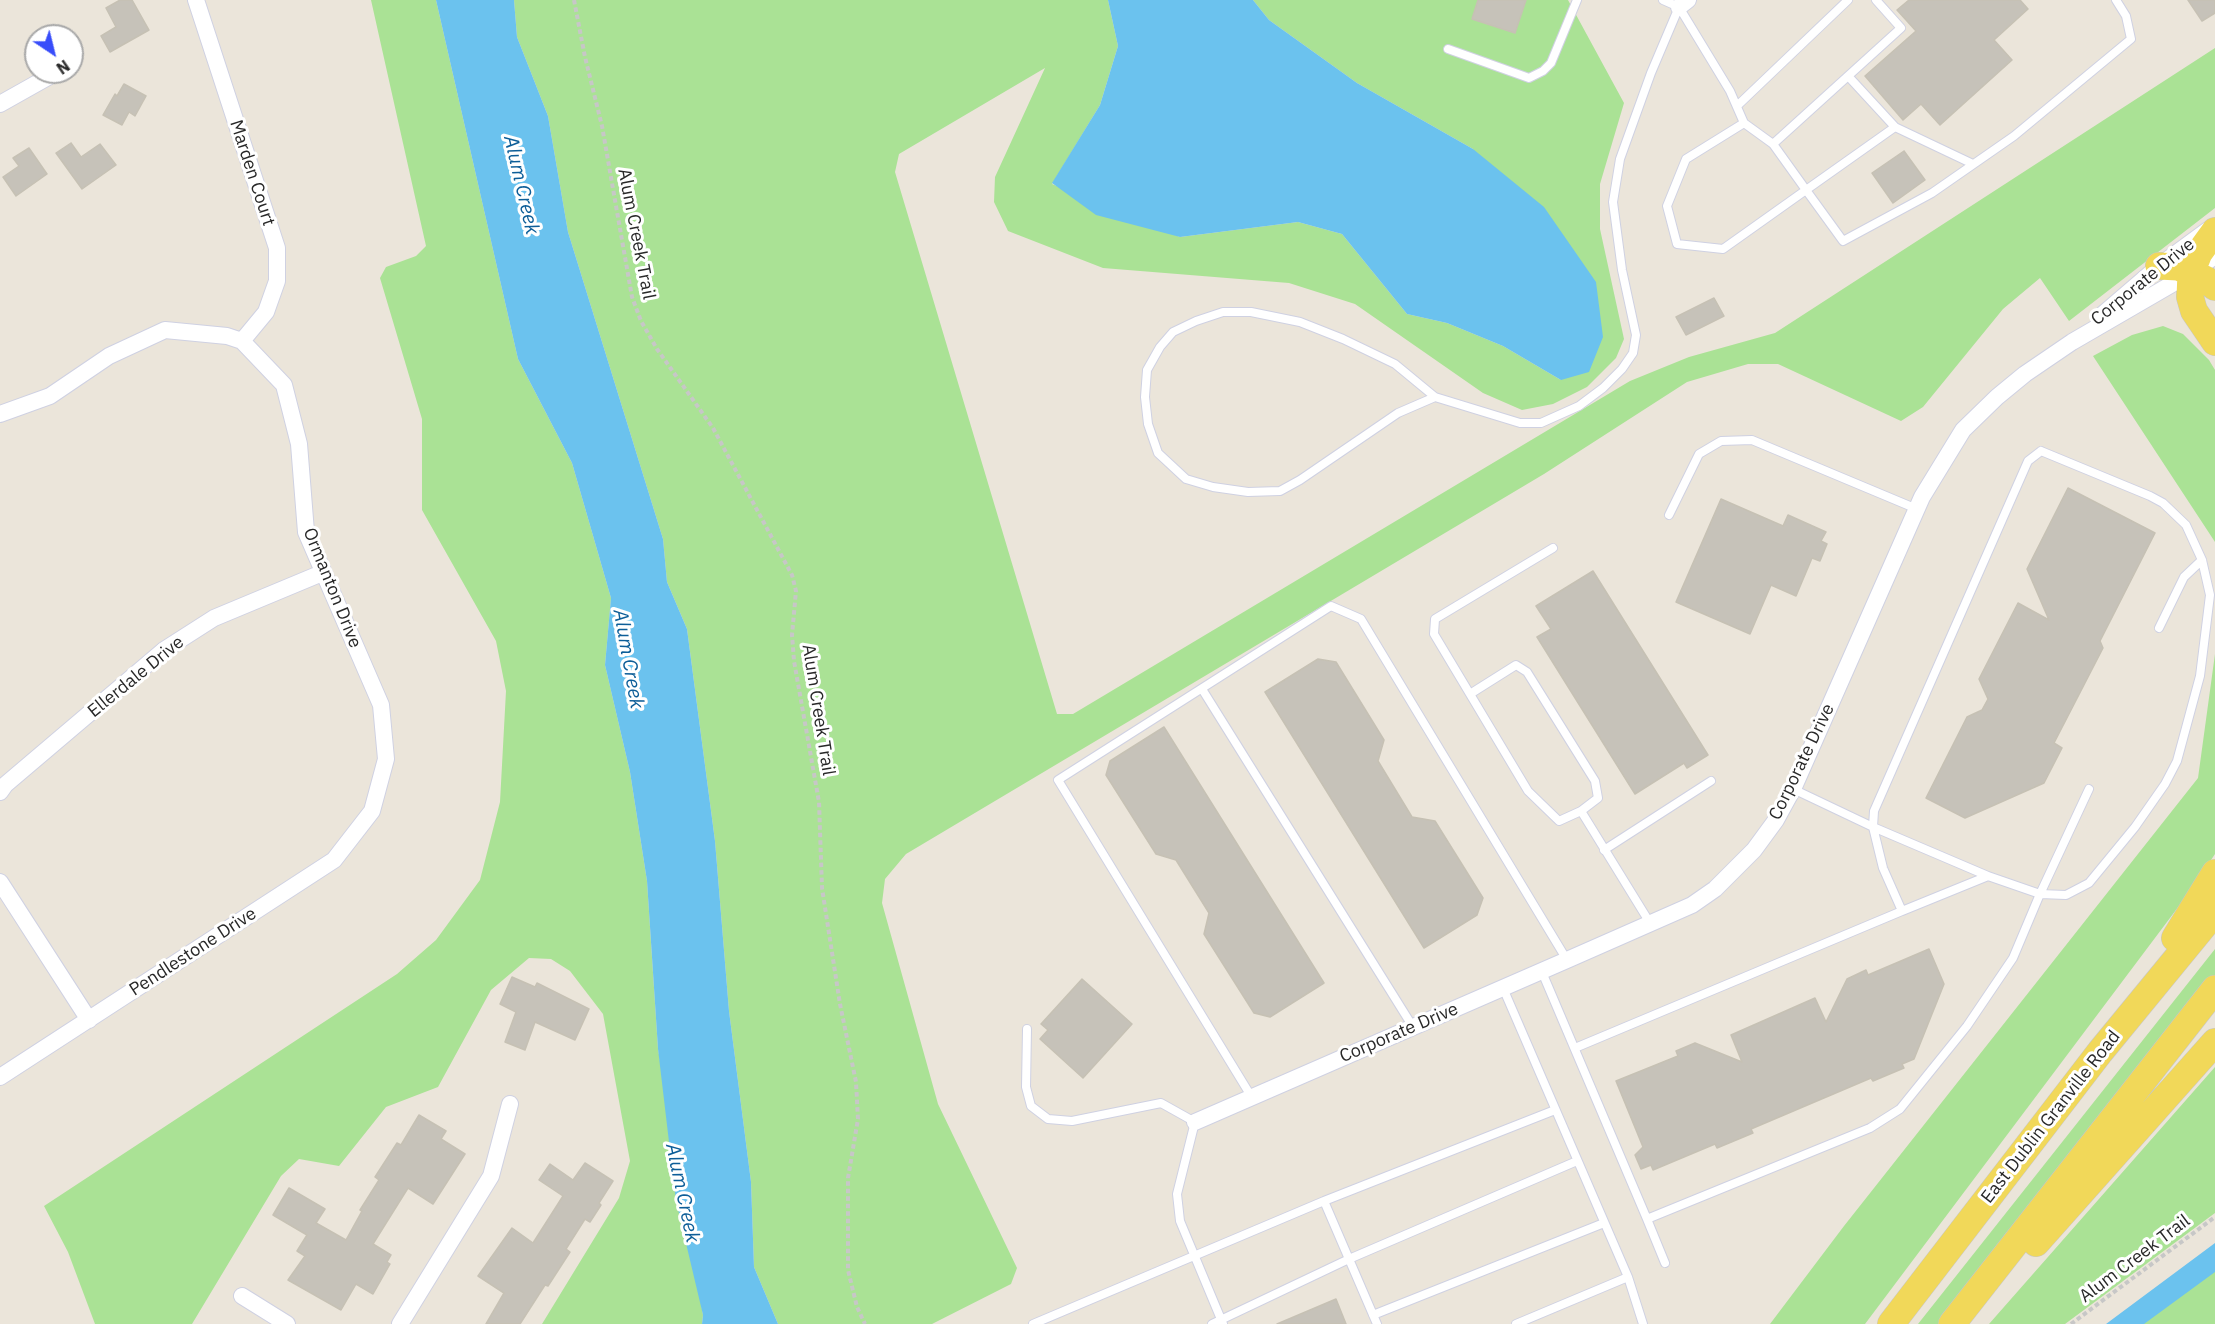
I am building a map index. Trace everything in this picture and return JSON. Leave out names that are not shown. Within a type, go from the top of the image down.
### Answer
[{"type":"main road","points":[[2215,231],[2199,253],[2191,273],[2191,304],[2215,342]]},
{"type":"main road","points":[[2158,266],[2172,266],[2205,279],[2215,287]]},
{"type":"main road","points":[[2100,1052],[2215,873]]},
{"type":"main road","name":"East Dublin Granville Road","points":[[1891,1324],[2100,1052],[2215,912]]},
{"type":"main road","points":[[1952,1324],[2215,989]]},
{"type":"main road","points":[[1964,1324],[2215,1042]]},
{"type":"street","name":"Marden Court","points":[[196,0],[277,248],[277,281],[266,312],[242,341]]},
{"type":"street","points":[[0,104],[36,84]]},
{"type":"street","name":"Corporate Drive","points":[[2072,342],[2158,266],[2215,225]]},
{"type":"street","name":"Corporate Drive","points":[[1195,1122],[1542,972],[1692,904],[1716,889],[1754,850],[1776,820],[1793,789],[1917,509],[1963,430],[2025,374],[2072,342],[2191,273],[2215,256]]},
{"type":"street","points":[[0,414],[50,396],[109,356],[165,330],[227,336],[242,341]]},
{"type":"street","name":"Ormanton Drive","points":[[242,341],[284,385],[299,444],[306,532],[381,705],[386,759],[372,811]]},
{"type":"street","name":"Ellerdale Drive","points":[[0,792],[5,785],[164,650],[214,618],[322,573]]},
{"type":"street","name":"Pendlestone Drive","points":[[0,1077],[334,860],[372,811]]},
{"type":"street","points":[[0,882],[89,1020]]},
{"type":"street","points":[[400,1324],[491,1176],[510,1104]]},
{"type":"street","points":[[242,1296],[286,1324]]},
{"type":"lane","points":[[1448,50],[1529,78],[1543,71],[1551,63],[1577,0]]},
{"type":"lane","points":[[1663,0],[1684,3]]},
{"type":"lane","points":[[1737,106],[1848,0]]},
{"type":"lane","points":[[1773,144],[1901,28],[1876,0]]},
{"type":"lane","points":[[1684,3],[1731,91],[1744,123],[1773,144],[1843,241],[1932,193],[2014,136],[2131,39],[2126,16],[2116,0]]},
{"type":"lane","points":[[1435,397],[1398,413],[1300,480],[1280,491],[1248,492],[1213,487],[1186,479],[1158,453],[1148,424],[1145,397],[1147,370],[1160,347],[1173,332],[1223,312],[1251,312],[1300,322],[1343,339],[1395,364],[1435,397],[1520,423],[1541,423],[1579,406],[1603,388],[1622,369],[1633,353],[1636,335],[1622,270],[1613,202],[1620,159],[1651,73],[1684,3]]},
{"type":"lane","points":[[1848,76],[1895,127],[1973,164]]},
{"type":"lane","points":[[1744,123],[1686,159],[1667,206],[1677,244],[1723,249],[1895,127]]},
{"type":"lane","points":[[1669,515],[1699,454],[1721,441],[1752,440],[1917,509]]},
{"type":"lane","points":[[1793,789],[1873,827],[1988,876],[2040,894],[2066,895],[2089,883],[2135,827],[2165,784],[2177,761],[2200,676],[2210,595],[2202,560],[2186,525],[2163,503],[2150,496],[2041,451],[2028,460],[1874,811],[1873,827],[1883,868],[1902,911]]},
{"type":"lane","points":[[1470,694],[1516,665],[1527,672],[1595,781],[1598,798],[1581,811],[1559,821],[1528,791],[1434,634],[1435,619],[1553,548]]},
{"type":"lane","points":[[2159,628],[2184,577],[2202,560]]},
{"type":"lane","points":[[1251,1096],[1058,780],[1332,606],[1361,619],[1568,960]]},
{"type":"lane","points":[[1202,688],[1413,1027]]},
{"type":"lane","points":[[1604,850],[1711,780]]},
{"type":"lane","points":[[1647,1220],[1870,1128],[1900,1109],[1967,1026],[2013,957],[2089,789]]},
{"type":"lane","points":[[1581,811],[1650,923]]},
{"type":"lane","points":[[1575,1048],[1988,876]]},
{"type":"lane","points":[[1542,972],[1665,1263]]},
{"type":"lane","points":[[1503,988],[1628,1277],[1643,1324]]},
{"type":"lane","points":[[1027,1029],[1026,1087],[1031,1106],[1048,1119],[1072,1121],[1161,1103],[1195,1122],[1177,1194],[1180,1221],[1222,1322]]},
{"type":"lane","points":[[1033,1324],[1324,1201],[1555,1110]]},
{"type":"lane","points":[[1212,1324],[1222,1322],[1349,1259],[1577,1161]]},
{"type":"lane","points":[[1324,1201],[1377,1324]]},
{"type":"lane","points":[[1373,1315],[1604,1223]]},
{"type":"lane","points":[[1516,1324],[1628,1277]]},
{"type":"path","name":"Alum Creek Trail","points":[[574,0],[602,126],[632,297],[641,321],[657,349],[713,428],[792,575],[796,591],[792,635],[794,661],[819,802],[824,899],[840,1004],[856,1082],[858,1119],[848,1178],[848,1270],[857,1307],[865,1324]]},
{"type":"path","name":"Alum Creek Trail","points":[[2071,1324],[2215,1217]]},
{"type":"green space","points":[[371,0],[436,0],[518,359],[572,463],[611,598],[605,665],[630,772],[647,881],[658,1049],[703,1315],[702,1324],[542,1324],[619,1198],[630,1161],[603,1014],[570,971],[551,959],[529,958],[491,990],[438,1087],[386,1107],[339,1166],[299,1159],[281,1176],[192,1324],[95,1324],[68,1252],[44,1206],[397,974],[436,940],[480,880],[500,802],[506,691],[496,641],[422,510],[422,419],[380,278],[386,267],[416,256],[426,246]]},
{"type":"green space","points":[[514,0],[1108,0],[1118,46],[1100,105],[1052,184],[1180,237],[1298,222],[1342,234],[1407,314],[1447,323],[1503,346],[1561,380],[1473,149],[1357,83],[1269,20],[1253,0],[1568,0],[1624,103],[1600,184],[1600,229],[1624,339],[1616,358],[1587,387],[1553,404],[1522,410],[1483,393],[1355,304],[1289,283],[1103,268],[1008,231],[994,202],[995,177],[1045,68],[899,154],[895,172],[1057,714],[1073,714],[1630,381],[1689,357],[1775,333],[2215,48],[2215,208],[2069,321],[2040,278],[2003,309],[1923,407],[1901,421],[1778,364],[1748,364],[1687,382],[1544,474],[906,854],[885,879],[882,903],[938,1104],[1017,1268],[1011,1284],[932,1324],[778,1324],[754,1267],[751,1182],[729,1011],[715,841],[687,629],[667,582],[663,539],[568,232],[548,116],[517,37]]},
{"type":"green space","points":[[2163,326],[2183,334],[2209,360],[2215,370],[2215,542],[2093,356],[2132,335]]},
{"type":"green space","points":[[2215,654],[2215,854],[2191,890],[1865,1324],[1770,1324],[1844,1226],[2198,778]]},
{"type":"green space","points":[[2215,949],[2215,976],[1942,1324],[1918,1324]]},
{"type":"green space","points":[[2215,1067],[2215,1213],[2065,1324],[1989,1324]]},
{"type":"green space","points":[[2215,1247],[2215,1324],[2115,1324]]},
{"type":"water","name":"Alum Creek","points":[[436,0],[514,0],[517,37],[548,116],[568,232],[663,539],[667,582],[687,629],[715,841],[729,1011],[751,1182],[754,1267],[778,1324],[702,1324],[703,1315],[676,1201],[658,1049],[647,881],[630,772],[605,665],[611,598],[572,463],[518,359]]},
{"type":"water","points":[[1108,0],[1253,0],[1269,20],[1357,83],[1473,149],[1544,207],[1596,282],[1603,337],[1589,372],[1561,380],[1503,346],[1447,323],[1407,314],[1342,234],[1298,222],[1180,237],[1096,215],[1052,183],[1100,105],[1118,46]]},
{"type":"water","points":[[2215,1243],[2215,1272],[2144,1324],[2106,1324]]},
{"type":"building","points":[[120,0],[132,0],[149,30],[110,52],[101,36],[116,27],[106,8]]},
{"type":"building","points":[[1478,0],[1526,0],[1515,33],[1472,19]]},
{"type":"building","points":[[1909,0],[2020,0],[2028,9],[1994,40],[2012,60],[1940,125],[1921,104],[1903,120],[1865,76],[1916,31],[1897,10]]},
{"type":"building","points":[[2188,0],[2215,0],[2215,13],[2202,21]]},
{"type":"building","points":[[124,84],[146,96],[135,116],[129,112],[122,125],[103,115],[115,94],[117,96]]},
{"type":"building","points":[[71,143],[81,157],[100,144],[116,165],[82,189],[56,153]]},
{"type":"building","points":[[29,148],[47,174],[16,196],[3,177],[19,166],[13,158]]},
{"type":"building","points":[[1904,151],[1925,180],[1893,203],[1872,173]]},
{"type":"building","points":[[1714,298],[1724,316],[1686,335],[1676,317]]},
{"type":"building","points":[[2068,488],[2155,533],[2100,641],[2103,648],[2054,743],[2062,748],[2044,783],[1965,818],[1926,798],[1967,717],[1982,710],[1988,699],[1979,679],[2018,603],[2049,620],[2027,569]]},
{"type":"building","points":[[1721,499],[1783,526],[1788,515],[1826,532],[1821,541],[1827,544],[1820,561],[1812,558],[1796,596],[1771,585],[1750,634],[1676,602]]},
{"type":"building","points":[[1593,571],[1708,755],[1687,768],[1684,763],[1635,794],[1537,637],[1551,629],[1536,606]]},
{"type":"building","points":[[1318,659],[1336,662],[1384,740],[1378,761],[1412,817],[1435,821],[1483,898],[1477,915],[1424,948],[1265,692]]},
{"type":"building","points":[[1164,727],[1324,983],[1270,1017],[1254,1013],[1204,934],[1209,913],[1176,860],[1156,854],[1106,775],[1110,761]]},
{"type":"building","points":[[1929,949],[1944,984],[1914,1059],[1902,1064],[1904,1068],[1873,1081],[1871,1078],[1751,1129],[1753,1133],[1717,1148],[1715,1144],[1653,1170],[1651,1165],[1641,1169],[1635,1155],[1643,1147],[1616,1081],[1678,1056],[1676,1051],[1695,1043],[1742,1062],[1731,1035],[1815,998],[1826,1022],[1847,979],[1866,970],[1868,975]]},
{"type":"building","points":[[512,977],[535,987],[537,983],[589,1009],[575,1040],[535,1022],[525,1050],[505,1042],[516,1012],[500,1004]]},
{"type":"building","points":[[1082,979],[1132,1024],[1083,1078],[1040,1039],[1048,1030],[1041,1024]]},
{"type":"building","points":[[419,1115],[446,1131],[441,1139],[465,1154],[433,1204],[408,1188],[373,1244],[391,1255],[387,1262],[390,1264],[373,1294],[356,1284],[341,1310],[288,1280],[305,1256],[297,1251],[307,1235],[273,1215],[289,1188],[325,1209],[316,1223],[346,1240],[362,1211],[360,1210],[379,1180],[375,1177],[397,1143],[401,1145]]},
{"type":"building","points":[[585,1163],[613,1181],[599,1203],[601,1205],[590,1222],[585,1219],[566,1249],[570,1252],[520,1324],[486,1324],[504,1293],[478,1276],[512,1228],[533,1243],[563,1196],[539,1180],[550,1164],[573,1180]]},
{"type":"building","points":[[1336,1299],[1346,1324],[1277,1324]]}]
